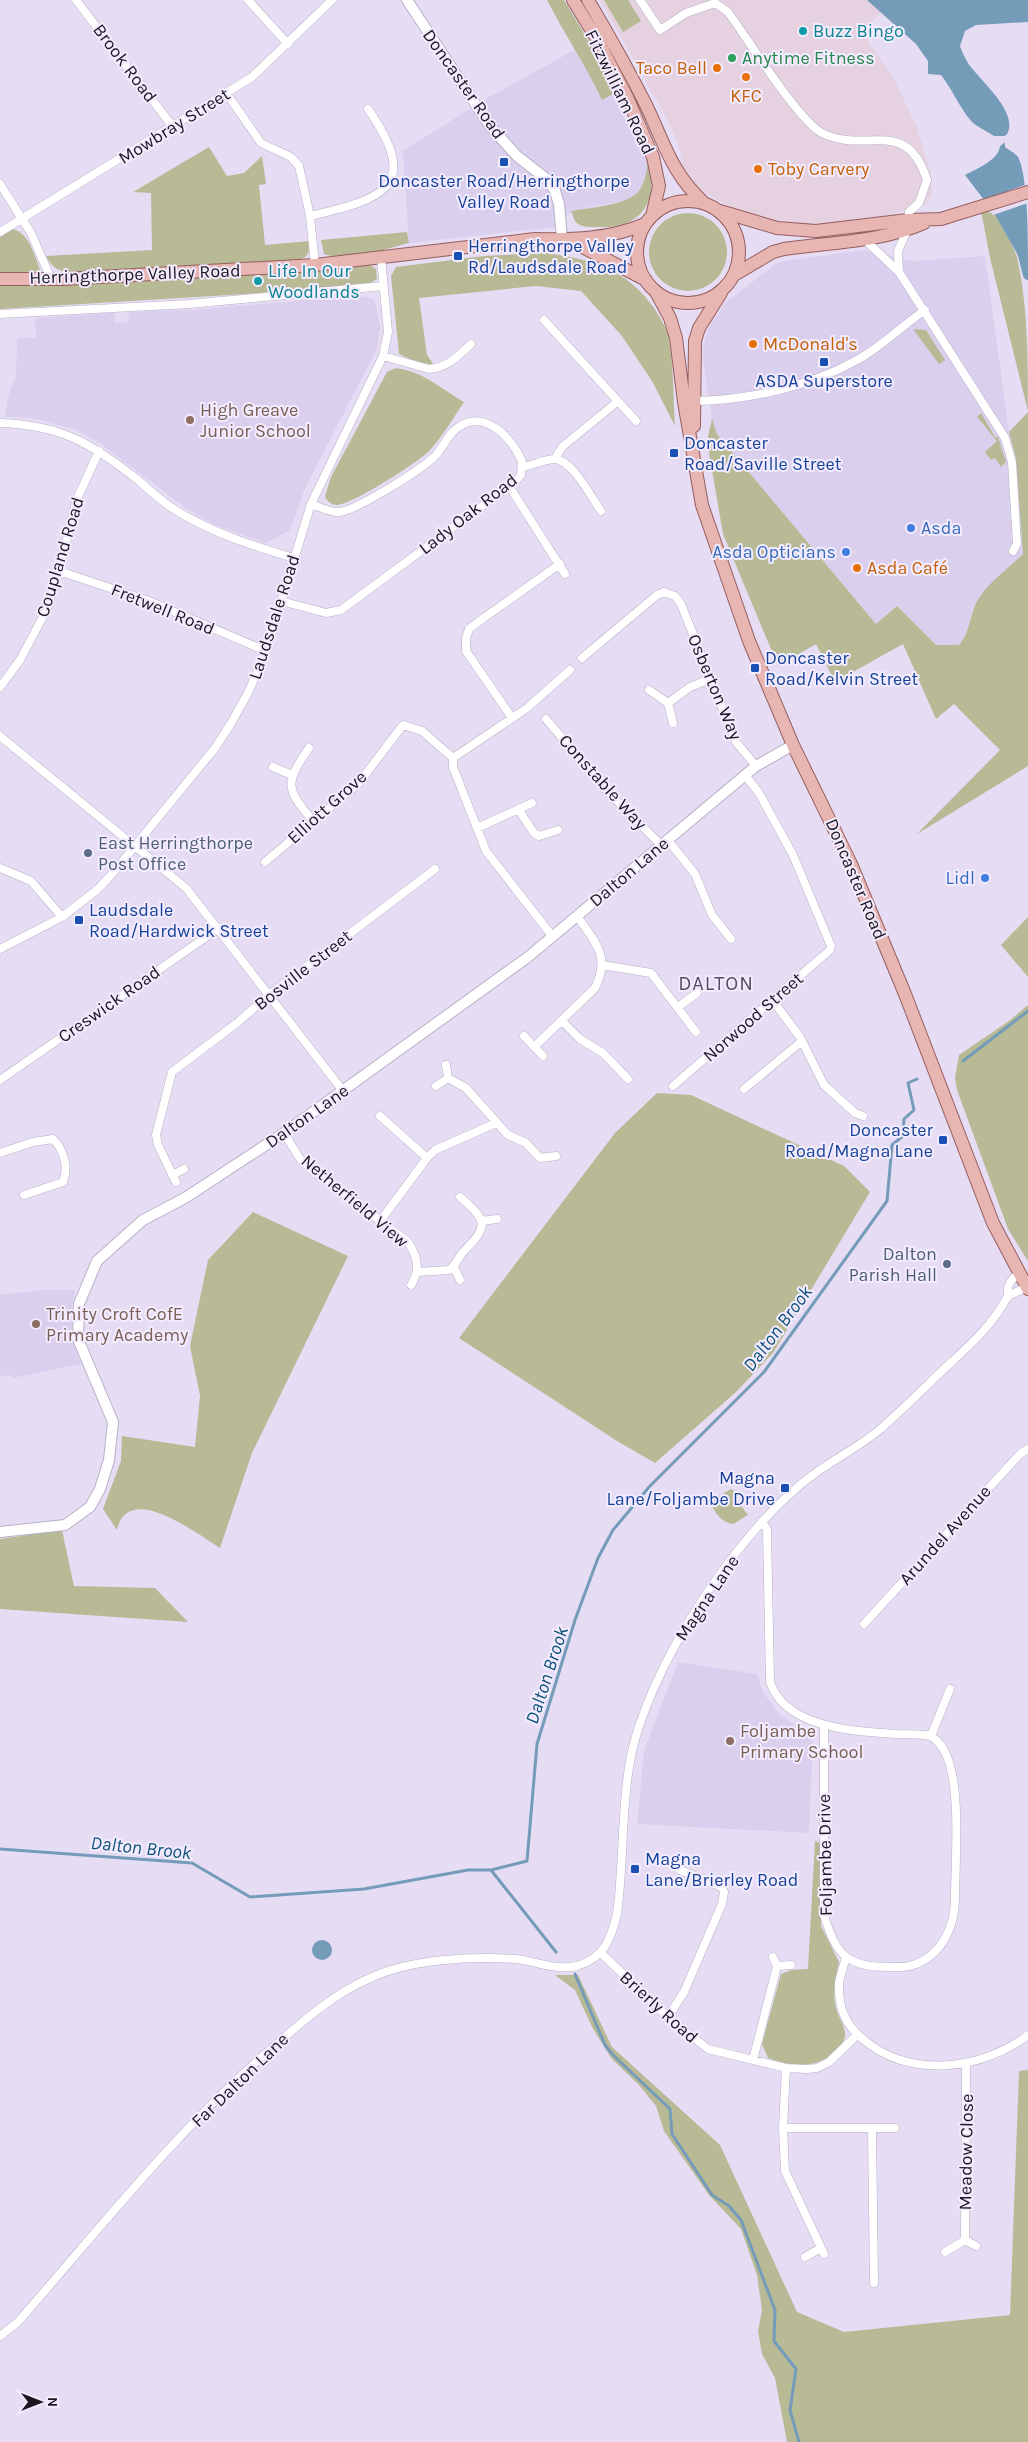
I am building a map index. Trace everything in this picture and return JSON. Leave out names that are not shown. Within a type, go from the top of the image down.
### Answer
[{"type":"main road","name":"Fitzwilliam Road","points":[[573,0],[597,39],[627,97],[653,157],[659,186],[649,220]]},
{"type":"main road","name":"Fitzwilliam Road","points":[[588,0],[646,106],[674,167],[690,191],[704,203]]},
{"type":"main road","points":[[718,210],[734,228],[738,240],[738,264],[734,275],[723,289],[709,298],[693,303],[671,300],[656,292],[646,280],[638,256],[639,240],[649,220],[660,209],[680,201],[704,203],[718,210],[777,228],[816,231],[907,225],[929,221],[957,215],[1028,192]]},
{"type":"main road","name":"Herringthorpe Valley Road","points":[[0,278],[51,278],[315,265],[535,239],[565,239],[619,234],[649,220]]},
{"type":"main road","points":[[734,275],[784,249],[865,240],[907,225]]},
{"type":"main road","name":"Herringthorpe Valley Road","points":[[565,239],[646,280]]},
{"type":"main road","name":"Doncaster Road","points":[[695,466],[694,341],[699,328],[723,289]]},
{"type":"main road","name":"Doncaster Road","points":[[656,292],[670,318],[676,338],[684,402],[702,505],[749,641],[793,745],[851,864],[905,994],[993,1223],[1027,1288]]},
{"type":"street","name":"Brook Road","points":[[76,0],[173,127]]},
{"type":"street","points":[[248,0],[288,44]]},
{"type":"street","name":"Mowbray Street","points":[[0,232],[252,77],[332,0]]},
{"type":"street","name":"Doncaster Road","points":[[407,0],[490,126],[517,156],[549,181],[555,191],[559,204],[565,239]]},
{"type":"street","points":[[640,0],[660,30],[686,13],[715,3],[728,12],[801,113],[820,131],[837,139],[887,141],[903,144],[916,154],[927,180],[919,203],[909,212],[907,225],[898,251],[899,272]]},
{"type":"street","points":[[227,94],[260,143],[291,157],[299,166],[310,216],[315,265]]},
{"type":"street","points":[[310,216],[369,200],[384,190],[389,182],[394,164],[392,155],[378,124],[368,109]]},
{"type":"street","points":[[0,184],[31,233],[41,260],[51,278]]},
{"type":"street","points":[[865,240],[899,272],[1005,438],[1012,462],[1017,544],[1013,551]]},
{"type":"street","name":"Laudsdale Road","points":[[0,950],[62,918],[98,889],[220,740],[248,693],[266,651],[311,504],[383,356],[388,332],[381,258]]},
{"type":"street","name":"Herringthorpe Valley Road","points":[[0,314],[189,304],[383,286]]},
{"type":"street","points":[[694,401],[742,396],[785,388],[837,371],[859,359],[925,310]]},
{"type":"street","points":[[544,320],[636,421]]},
{"type":"street","points":[[383,356],[429,369],[436,369],[450,363],[471,344]]},
{"type":"street","points":[[555,459],[562,447],[617,402]]},
{"type":"street","name":"Lady Oak Road","points":[[281,601],[326,614],[341,610],[509,486],[521,475],[523,468],[519,455],[497,428],[489,423],[469,422],[454,431],[436,455],[414,473],[347,510],[332,512],[311,504]]},
{"type":"street","points":[[0,423],[56,430],[78,438],[99,451],[175,510],[195,522],[246,544],[294,558]]},
{"type":"street","name":"Coupland Road","points":[[0,687],[20,660],[42,619],[59,571],[77,499],[99,451]]},
{"type":"street","points":[[523,468],[555,459],[561,461],[571,468],[601,511]]},
{"type":"street","points":[[509,486],[565,574]]},
{"type":"street","points":[[512,718],[466,651],[466,638],[470,629],[485,617],[560,564]]},
{"type":"street","name":"Fretwell Road","points":[[59,571],[149,601],[266,651]]},
{"type":"street","name":"Osberton Way","points":[[582,658],[657,595],[670,592],[681,604],[736,742],[756,766]]},
{"type":"street","points":[[553,937],[486,851],[453,768],[453,758],[527,708],[570,670]]},
{"type":"street","points":[[668,703],[690,687],[710,679]]},
{"type":"street","points":[[649,690],[668,703],[673,723]]},
{"type":"street","name":"Constable Way","points":[[546,719],[609,793],[664,842],[695,874],[712,915],[731,939]]},
{"type":"street","name":"Elliott Grove","points":[[265,862],[358,784],[403,725],[422,731],[453,758]]},
{"type":"street","points":[[0,736],[186,888],[219,928],[343,1091]]},
{"type":"street","name":"Dalton Lane","points":[[0,1532],[64,1525],[90,1507],[100,1489],[109,1460],[113,1422],[78,1339],[79,1304],[97,1260],[143,1220],[193,1193],[284,1133],[553,937],[756,766],[793,745]]},
{"type":"street","points":[[309,748],[292,775],[290,783],[292,794],[313,821]]},
{"type":"street","points":[[274,767],[292,775]]},
{"type":"street","name":"Norwood Street","points":[[673,1086],[773,1001],[830,950],[831,946],[793,855],[759,793],[745,775]]},
{"type":"street","points":[[477,828],[532,802]]},
{"type":"street","points":[[518,809],[534,833],[540,836],[558,830]]},
{"type":"street","points":[[0,868],[30,881],[62,918]]},
{"type":"street","name":"Bosville Street","points":[[184,1169],[174,1179],[158,1145],[156,1135],[172,1072],[238,1022],[269,995],[435,869]]},
{"type":"street","points":[[534,1047],[595,988],[600,978],[602,965],[598,945],[577,916]]},
{"type":"street","name":"Creswick Road","points":[[0,1080],[219,928]]},
{"type":"street","points":[[602,965],[647,971],[654,976],[696,1032]]},
{"type":"street","points":[[678,1008],[697,993]]},
{"type":"street","points":[[773,1001],[802,1041],[824,1084],[855,1112],[863,1116]]},
{"type":"street","points":[[562,1021],[580,1039],[603,1053],[628,1079]]},
{"type":"street","points":[[524,1036],[543,1056]]},
{"type":"street","points":[[744,1089],[802,1041]]},
{"type":"street","points":[[446,1065],[448,1078]]},
{"type":"street","points":[[436,1086],[448,1078]]},
{"type":"street","points":[[448,1078],[466,1088],[496,1123],[512,1138],[526,1143],[536,1155],[546,1158],[556,1156]]},
{"type":"street","points":[[849,1119],[855,1112]]},
{"type":"street","points":[[380,1116],[427,1158]]},
{"type":"street","points":[[381,1220],[427,1158],[436,1150],[496,1123]]},
{"type":"street","name":"Netherfield View","points":[[284,1133],[300,1159],[311,1169],[407,1241],[413,1250],[417,1272]]},
{"type":"street","points":[[0,1153],[33,1142],[53,1139],[61,1147],[67,1174],[63,1182],[24,1195]]},
{"type":"street","points":[[411,1285],[417,1272],[447,1270],[454,1267],[463,1252],[479,1237],[481,1221],[476,1211],[460,1197]]},
{"type":"street","points":[[481,1221],[496,1219]]},
{"type":"street","points":[[454,1267],[460,1280]]},
{"type":"street","name":"Magna Lane","points":[[601,1953],[613,1934],[617,1914],[630,1762],[636,1735],[644,1712],[672,1650],[691,1618],[762,1521],[813,1475],[877,1431],[990,1326],[1008,1296],[1007,1290],[1010,1280],[1018,1274]]},
{"type":"street","points":[[1008,1296],[1027,1288]]},
{"type":"street","name":"Arundel Avenue","points":[[864,1624],[1020,1454],[1028,1449]]},
{"type":"street","points":[[762,1521],[767,1530],[770,1682],[774,1693],[787,1706],[824,1725],[865,1732],[931,1736],[941,1745],[946,1753],[955,1793],[955,1903],[948,1931],[942,1944],[932,1956],[909,1966],[873,1967],[856,1964],[846,1957],[839,1981],[839,1995],[847,2024],[875,2050],[892,2058],[912,2063],[940,2066],[966,2063],[996,2053],[1028,2035]]},
{"type":"street","points":[[931,1736],[950,1689]]},
{"type":"street","name":"Foljambe Drive","points":[[824,1725],[824,1915],[828,1929],[846,1957]]},
{"type":"street","points":[[668,2017],[684,1992],[722,1904],[724,1892],[722,1887],[680,1870]]},
{"type":"street","name":"Far Dalton Lane","points":[[0,2336],[18,2322],[158,2162],[235,2080],[302,2022],[349,1988],[372,1976],[408,1966],[472,1958],[517,1959],[552,1966],[576,1966],[601,1953]]},
{"type":"street","name":"Brierly Road","points":[[601,1953],[668,2017],[708,2049],[786,2068],[817,2068],[829,2062],[857,2034]]},
{"type":"street","points":[[753,2060],[778,1966],[774,1957]]},
{"type":"street","points":[[778,1966],[791,1966]]},
{"type":"street","name":"Meadow Close","points":[[965,2240],[966,2063]]},
{"type":"street","points":[[786,2068],[783,2128],[785,2171],[822,2251],[805,2256]]},
{"type":"street","points":[[783,2128],[895,2128]]},
{"type":"street","points":[[872,2128],[874,2283]]},
{"type":"street","points":[[945,2252],[965,2240],[976,2246]]},
{"type":"shaded area","points":[[600,0],[867,0],[882,12],[861,31],[894,79],[916,125],[931,174],[932,193],[925,206],[882,216],[814,225],[785,223],[760,218],[732,207],[701,191],[679,164],[682,155],[670,124]]},
{"type":"shaded area","points":[[574,50],[589,71],[602,100],[613,94],[648,163],[645,180],[638,193],[626,200],[571,211],[557,227],[409,243],[403,151],[484,100]]},
{"type":"shaded area","points":[[863,250],[914,261],[985,256],[1009,432],[1016,458],[1023,554],[980,596],[972,609],[967,636],[960,645],[936,645],[897,606],[876,624],[717,434],[712,419],[702,354],[707,331],[725,303],[778,262]]},
{"type":"shaded area","name":"High Greave Junior School","points":[[360,295],[374,300],[376,306],[380,327],[377,349],[306,486],[290,530],[266,543],[215,525],[187,509],[101,444],[77,430],[31,418],[5,417],[8,396],[16,377],[17,339],[36,337],[35,318],[114,313],[115,323],[128,322],[129,312],[204,309]]},
{"type":"shaded area","name":"Trinity Croft CofE Primary Academy","points":[[40,1290],[75,1290],[72,1306],[73,1342],[81,1364],[12,1378],[11,1375],[0,1376],[0,1295]]},
{"type":"shaded area","name":"Foljambe Primary School","points":[[678,1662],[757,1674],[763,1692],[780,1715],[796,1725],[813,1732],[809,1833],[637,1824],[644,1751]]},
{"type":"green space","points":[[547,0],[564,0],[605,68],[613,94],[602,100]]},
{"type":"green space","points":[[604,0],[628,0],[641,21],[623,32]]},
{"type":"green space","points":[[209,147],[227,176],[244,173],[262,156],[266,184],[259,185],[265,245],[309,241],[308,254],[305,257],[295,260],[67,272],[57,269],[50,262],[46,256],[152,250],[151,193],[133,192]]},
{"type":"green space","points":[[648,163],[651,176],[649,200],[637,217],[627,223],[615,226],[589,227],[577,223],[571,211],[616,203],[638,192],[644,182]]},
{"type":"green space","points":[[981,211],[994,213],[1010,240],[1017,257],[1025,314],[1028,411],[990,258]]},
{"type":"green space","points":[[688,213],[703,216],[720,230],[724,237],[727,252],[724,267],[710,284],[703,288],[688,291],[673,288],[656,274],[652,267],[649,252],[652,237],[666,220],[673,216]]},
{"type":"green space","points":[[12,229],[18,231],[28,240],[41,272],[0,273],[0,237]]},
{"type":"green space","points":[[407,232],[409,243],[355,256],[344,257],[324,254],[321,240]]},
{"type":"green space","points":[[545,253],[577,258],[606,268],[631,283],[654,308],[664,324],[670,346],[675,426],[652,381],[622,336],[581,291],[536,286],[419,298],[427,355],[434,365],[414,361],[399,354],[391,276],[396,267],[484,256]]},
{"type":"green space","points":[[368,264],[376,269],[377,279],[367,285],[0,309],[0,285],[129,282]]},
{"type":"green space","points":[[913,329],[926,330],[945,360],[939,364]]},
{"type":"green space","points":[[396,368],[415,373],[431,381],[464,402],[438,441],[428,452],[398,474],[355,499],[336,505],[332,504],[325,496],[331,477],[387,372]]},
{"type":"green space","points":[[1028,412],[1028,766],[917,834],[1000,750],[954,704],[936,719],[903,644],[835,682],[816,644],[778,666],[723,534],[707,441],[712,419],[717,434],[876,624],[897,606],[936,645],[959,645],[966,634],[973,610],[983,592],[1023,554],[1016,458],[1009,432]]},
{"type":"green space","points":[[981,413],[995,437],[998,437],[1006,462],[1001,467],[995,458],[991,460],[985,452],[997,441],[977,417]]},
{"type":"green space","points":[[1028,917],[1028,977],[1001,945]]},
{"type":"green space","points":[[1028,1005],[1028,1261],[1008,1229],[957,1090],[955,1078],[959,1055],[1009,1021]]},
{"type":"green space","points":[[657,1093],[691,1095],[844,1166],[870,1192],[773,1353],[735,1393],[655,1463],[617,1441],[459,1338],[615,1133]]},
{"type":"green space","points":[[253,1212],[348,1256],[252,1453],[220,1548],[180,1523],[148,1510],[134,1510],[124,1516],[117,1530],[103,1509],[121,1461],[122,1436],[195,1447],[200,1396],[190,1346],[208,1260]]},
{"type":"green space","points":[[731,1489],[739,1493],[737,1500],[748,1515],[733,1524],[718,1516],[710,1501]]},
{"type":"green space","points":[[62,1530],[74,1586],[155,1588],[188,1622],[0,1609],[0,1539]]},
{"type":"green space","points":[[815,1841],[820,1843],[821,1926],[839,1962],[834,1996],[837,2011],[844,2027],[845,2037],[838,2049],[826,2058],[810,2064],[794,2065],[768,2058],[762,2044],[781,1974],[791,1970],[808,1969]]},
{"type":"green space","points":[[555,1975],[578,1975],[612,2047],[720,2145],[797,2312],[844,2332],[1010,2315],[1019,2071],[1028,2070],[1028,2442],[787,2442],[775,2378],[762,2354],[758,2331],[762,2310],[757,2275],[741,2229],[709,2195],[664,2131],[656,2106],[639,2085],[611,2058],[592,2027],[575,1990]]},
{"type":"water","points":[[867,0],[1028,0],[1028,22],[976,25],[965,31],[960,46],[968,63],[998,98],[1008,119],[1009,128],[1005,137],[1005,147],[1018,157],[1024,178],[1027,208],[1028,263],[1023,264],[994,213],[965,175],[984,165],[997,155],[999,143],[994,136],[971,121],[941,75],[928,74],[928,61],[916,44]]},
{"type":"water","points":[[322,1940],[329,1943],[332,1950],[329,1957],[322,1960],[315,1957],[312,1950],[315,1943]]},
{"type":"pier","points":[[1011,133],[1007,141],[996,149],[992,136],[1004,136]]},
{"type":"pier","points":[[1027,184],[1028,203],[993,215],[981,201]]},
{"type":"waterway","points":[[1022,251],[1028,275]]},
{"type":"waterway","name":"Dalton Brook","points":[[963,1061],[1028,1011]]},
{"type":"waterway","name":"Dalton Brook","points":[[0,1849],[192,1863],[250,1897],[364,1889],[468,1870],[491,1870],[527,1861],[537,1744],[575,1620],[598,1558],[613,1530],[650,1486],[764,1372],[887,1201],[892,1145],[903,1136],[904,1119],[914,1110],[908,1083],[917,1079]]},
{"type":"waterway","points":[[491,1870],[556,1952]]},
{"type":"waterway","points":[[575,1974],[605,2045],[613,2055],[670,2109],[672,2134],[712,2195],[729,2206],[741,2220],[775,2310],[774,2341],[796,2369],[790,2410],[799,2442]]},
{"type":"place","name":"Buzz Bingo","points":[[803,31]]},
{"type":"place","name":"Anytime Fitness","points":[[732,58]]},
{"type":"place","name":"Taco Bell","points":[[717,68]]},
{"type":"place","name":"KFC","points":[[746,77]]},
{"type":"place","name":"Doncaster Road/Herringthorpe Valley Road","points":[[504,162]]},
{"type":"place","name":"Toby Carvery","points":[[758,169]]},
{"type":"place","name":"Herringthorpe Valley Rd/Laudsdale Road","points":[[458,256]]},
{"type":"place","name":"Life In Our Woodlands","points":[[258,281]]},
{"type":"place","name":"McDonald's","points":[[753,344]]},
{"type":"place","name":"ASDA Superstore","points":[[824,362]]},
{"type":"place","name":"High Greave Junior School","points":[[190,420]]},
{"type":"place","name":"Doncaster Road/Saville Street","points":[[674,453]]},
{"type":"place","name":"Asda","points":[[911,528]]},
{"type":"place","name":"Asda Opticians","points":[[846,552]]},
{"type":"place","name":"Asda Café","points":[[857,568]]},
{"type":"place","name":"Doncaster Road/Kelvin Street","points":[[755,668]]},
{"type":"place","name":"East Herringthorpe Post Office","points":[[88,853]]},
{"type":"place","name":"Lidl","points":[[985,878]]},
{"type":"place","name":"Laudsdale Road/Hardwick Street","points":[[79,920]]},
{"type":"place","name":"Doncaster Road/Magna Lane","points":[[943,1140]]},
{"type":"place","name":"Dalton Parish Hall","points":[[947,1264]]},
{"type":"place","name":"Trinity Croft CofE Primary Academy","points":[[36,1324]]},
{"type":"place","name":"Magna Lane/Foljambe Drive","points":[[785,1488]]},
{"type":"place","name":"Foljambe Primary School","points":[[730,1741]]},
{"type":"place","name":"Magna Lane/Brierley Road","points":[[635,1869]]},
{"type":"district","name":"DALTON","points":[[716,983]]}]
